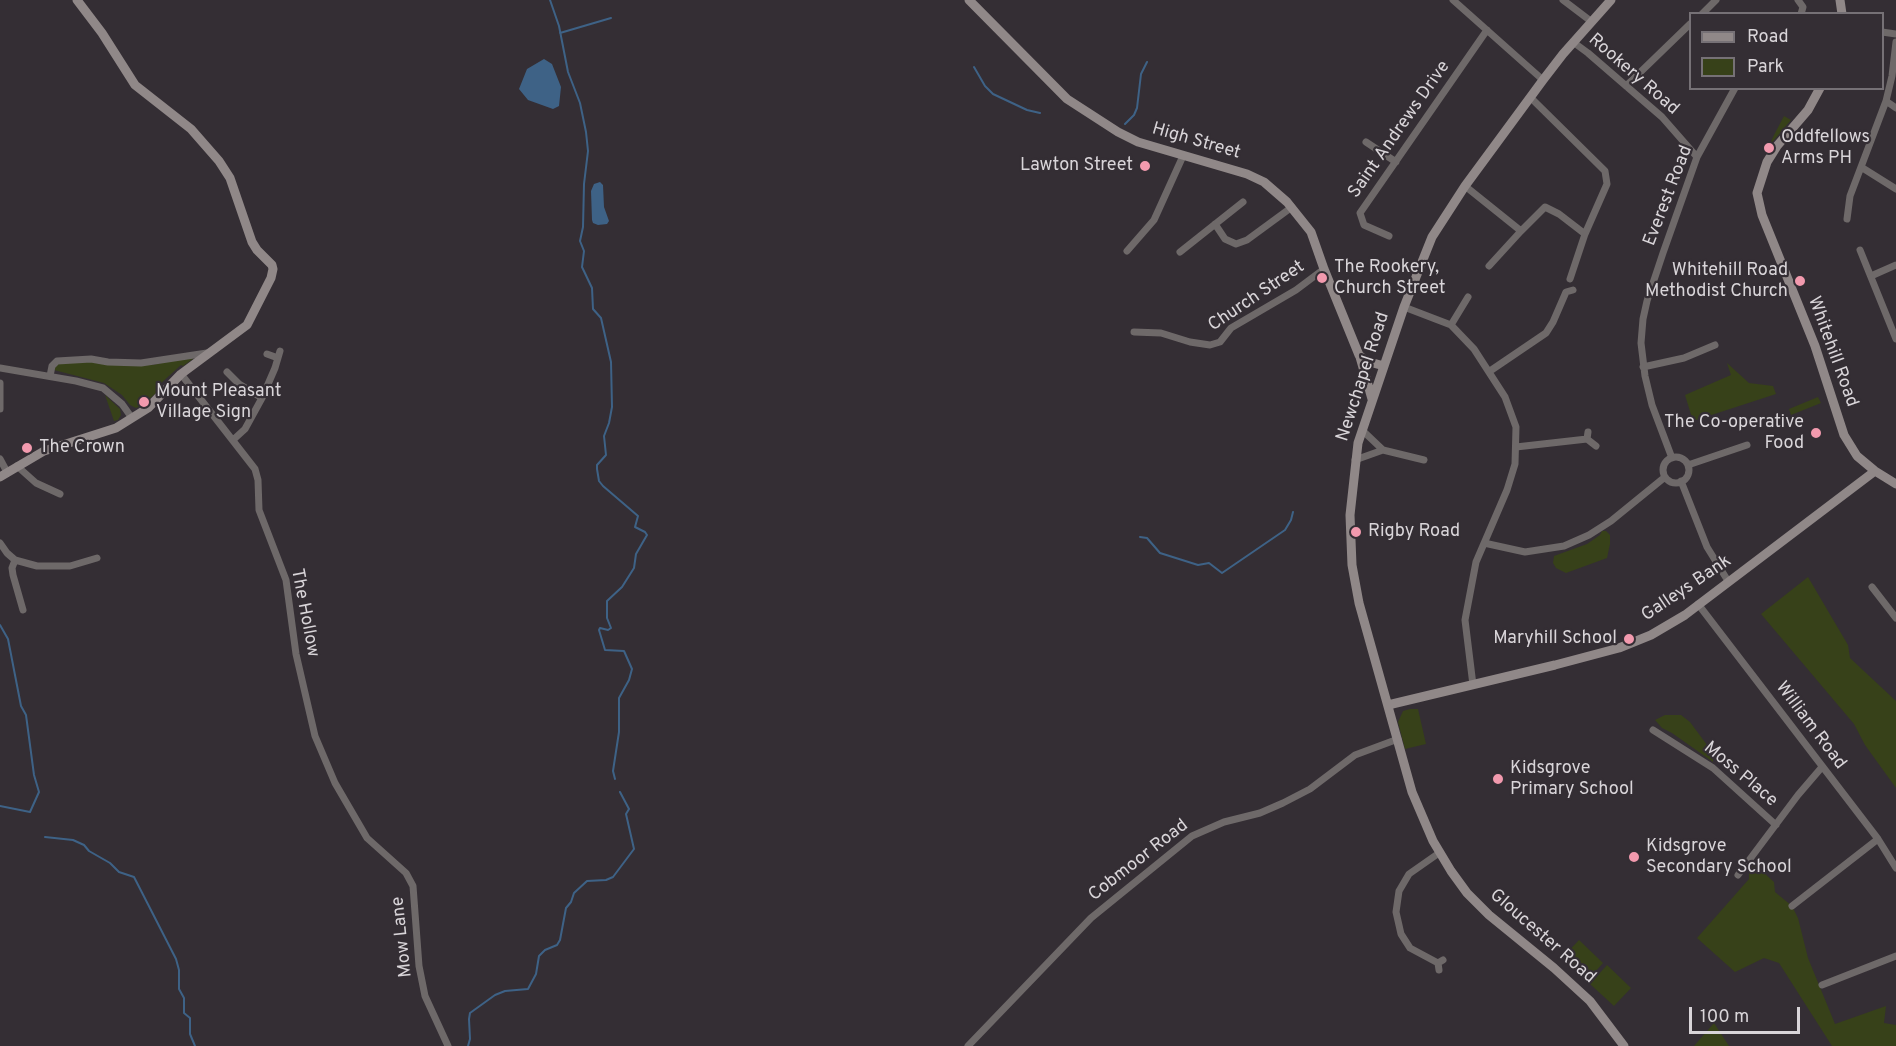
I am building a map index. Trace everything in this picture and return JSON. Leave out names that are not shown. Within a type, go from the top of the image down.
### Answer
[{"type":"street","points":[[0,459],[4,474],[44,451],[116,428],[148,408],[181,374],[247,326],[271,278],[273,269],[252,242],[230,178],[219,161],[191,129],[135,85],[102,33],[77,0]]},
{"type":"street","name":"High Street","points":[[969,0],[1067,99],[1118,132],[1138,142],[1247,174],[1264,182],[1292,207],[1311,232],[1359,355],[1372,401]]},
{"type":"street","points":[[1453,0],[1543,80]]},
{"type":"street","points":[[1563,0],[1592,22]]},
{"type":"street","name":"Newchapel Road","points":[[1439,853],[1412,792],[1359,603],[1354,575],[1350,514],[1355,460],[1362,430],[1404,307],[1432,237],[1465,186],[1543,80],[1611,0]]},
{"type":"street","points":[[1704,12],[1716,0]]},
{"type":"street","points":[[1626,86],[1689,25]]},
{"type":"street","name":"Saint Andrews Drive","points":[[1389,236],[1364,225],[1360,213],[1487,30]]},
{"type":"street","name":"Rookery Road","points":[[1573,42],[1662,117],[1697,157]]},
{"type":"street","points":[[1847,219],[1850,196],[1886,101],[1896,42]]},
{"type":"street","name":"Everest Road","points":[[1672,458],[1652,405],[1643,367],[1641,343],[1647,301],[1697,157],[1734,90]]},
{"type":"street","name":"Whitehill Road","points":[[1819,90],[1808,110],[1777,146],[1767,162],[1757,194],[1762,215],[1815,346],[1844,435],[1857,456],[1896,484]]},
{"type":"street","points":[[1530,98],[1605,171],[1607,184],[1570,279]]},
{"type":"street","points":[[1886,101],[1896,108]]},
{"type":"street","points":[[1366,142],[1396,162]]},
{"type":"street","points":[[1127,251],[1154,220],[1184,156]]},
{"type":"street","points":[[1861,167],[1896,189]]},
{"type":"street","points":[[1465,186],[1521,231]]},
{"type":"street","points":[[1180,252],[1243,202]]},
{"type":"street","points":[[1215,224],[1225,239],[1236,244],[1247,240],[1292,207]]},
{"type":"street","points":[[1489,266],[1545,207],[1559,214],[1586,234]]},
{"type":"street","points":[[1838,208],[1848,208]]},
{"type":"street","points":[[1860,250],[1896,338]]},
{"type":"street","points":[[1871,276],[1896,265]]},
{"type":"street","name":"Church Street","points":[[1134,332],[1161,333],[1190,342],[1210,345],[1220,342],[1231,328],[1296,290],[1324,269]]},
{"type":"street","points":[[1490,371],[1546,333],[1566,292],[1573,290]]},
{"type":"street","points":[[1451,325],[1468,297]]},
{"type":"street","points":[[1404,307],[1451,325],[1474,349],[1505,396],[1516,427],[1515,464],[1507,490],[1476,562],[1465,620],[1473,685]]},
{"type":"street","points":[[1643,367],[1684,358],[1715,345]]},
{"type":"street","points":[[50,376],[52,366],[57,361],[91,359],[141,363],[212,352]]},
{"type":"street","points":[[233,440],[245,429],[262,398],[279,355],[267,354]]},
{"type":"street","points":[[1359,355],[1366,361],[1384,366]]},
{"type":"street","points":[[0,368],[103,388],[122,404],[132,418]]},
{"type":"street","points":[[226,372],[262,398]]},
{"type":"street","name":"The Hollow","points":[[181,374],[255,469],[258,480],[259,510],[264,528],[286,580],[296,654],[315,736],[335,783],[367,838]]},
{"type":"street","points":[[0,382],[0,410]]},
{"type":"street","points":[[1362,430],[1383,450],[1424,460]]},
{"type":"street","points":[[1516,447],[1588,435],[1596,446]]},
{"type":"street","points":[[1688,465],[1747,445]]},
{"type":"street","points":[[1355,460],[1383,450]]},
{"type":"street","points":[[1672,458],[1681,458],[1688,465],[1686,477],[1681,481],[1673,482],[1665,477],[1663,466],[1672,458]]},
{"type":"street","points":[[17,466],[36,483],[60,494]]},
{"type":"street","name":"Galleys Bank","points":[[1388,705],[1619,648],[1651,635],[1685,615],[1875,471]]},
{"type":"street","points":[[1484,543],[1525,552],[1564,546],[1589,535],[1611,520],[1665,477]]},
{"type":"street","points":[[1681,481],[1707,547],[1728,581]]},
{"type":"street","points":[[0,543],[15,560],[37,566],[70,566],[97,558]]},
{"type":"street","points":[[15,560],[12,568],[13,575],[23,610]]},
{"type":"street","points":[[1872,587],[1896,618]]},
{"type":"street","name":"William Road","points":[[1698,604],[1878,839],[1896,868]]},
{"type":"street","name":"Moss Place","points":[[1653,730],[1713,768],[1776,825]]},
{"type":"street","name":"Cobmoor Road","points":[[968,1046],[1090,918],[1192,836],[1224,822],[1260,813],[1283,803],[1310,789],[1355,755],[1398,739]]},
{"type":"street","points":[[1738,875],[1798,795],[1822,768]]},
{"type":"street","name":"Mow Lane","points":[[367,838],[406,873],[413,886],[419,966],[425,996],[448,1046]]},
{"type":"street","points":[[1792,906],[1878,839]]},
{"type":"street","points":[[1439,853],[1409,874],[1399,891],[1396,912],[1401,934],[1410,948],[1440,964]]},
{"type":"street","name":"Gloucester Road","points":[[1439,853],[1467,892],[1489,915],[1590,1001],[1624,1046]]},
{"type":"street","points":[[1822,985],[1896,956]]},
{"type":"green space","points":[[1784,116],[1791,120],[1769,146],[1774,135]]},
{"type":"green space","points":[[197,356],[183,366],[181,365],[159,385],[156,393],[136,408],[104,383],[54,370],[57,364],[71,361],[152,365]]},
{"type":"green space","points":[[1727,363],[1749,383],[1773,386],[1776,394],[1693,421],[1685,395],[1731,375]]},
{"type":"green space","points":[[105,395],[120,409],[121,415],[118,420],[114,421]]},
{"type":"green space","points":[[1818,397],[1821,403],[1791,415],[1789,409]]},
{"type":"green space","points":[[1602,531],[1610,535],[1607,558],[1566,573],[1556,568],[1553,563],[1554,556],[1587,544]]},
{"type":"green space","points":[[1808,577],[1848,645],[1850,658],[1896,701],[1896,788],[1865,745],[1854,724],[1761,614]]},
{"type":"green space","points":[[1418,709],[1426,744],[1405,749],[1398,722],[1403,711]]},
{"type":"green space","points":[[1665,715],[1681,715],[1690,722],[1713,753],[1713,762],[1662,728],[1655,720]]},
{"type":"green space","points":[[1754,864],[1774,882],[1775,892],[1792,906],[1798,918],[1808,958],[1835,1024],[1886,1006],[1884,1023],[1896,1025],[1896,1046],[1832,1046],[1779,963],[1764,958],[1735,972],[1697,938],[1749,879],[1749,868]]},
{"type":"green space","points":[[1579,940],[1603,963],[1587,981],[1562,958]]},
{"type":"green space","points":[[1607,965],[1631,988],[1614,1006],[1590,984]]},
{"type":"green space","points":[[1714,1023],[1729,1046],[1694,1046]]},
{"type":"water","points":[[544,59],[552,64],[561,87],[559,106],[553,109],[528,100],[519,89],[527,69]]},
{"type":"water","points":[[600,182],[603,185],[604,207],[609,221],[607,224],[598,225],[592,220],[591,191],[594,184]]},
{"type":"waterway","points":[[550,0],[559,26],[568,72],[580,103],[586,132],[588,151],[580,241],[584,251],[582,267],[592,288],[593,309],[601,318],[611,362],[612,407],[604,436],[606,455],[597,465],[599,481],[638,516],[635,527],[647,535],[636,554],[634,568],[622,587],[607,601],[607,618],[611,628],[608,630],[600,628],[599,630],[605,650],[624,651],[632,669],[619,698],[619,732],[613,771],[615,779]]},
{"type":"waterway","points":[[560,33],[611,18]]},
{"type":"waterway","points":[[1125,124],[1137,108],[1141,74],[1147,62]]},
{"type":"waterway","points":[[974,67],[985,86],[993,94],[1027,110],[1040,113]]},
{"type":"waterway","points":[[1140,537],[1147,538],[1160,553],[1198,565],[1209,563],[1222,573],[1285,530],[1293,512]]},
{"type":"waterway","points":[[0,625],[8,639],[21,706],[26,715],[34,775],[39,792],[30,812],[0,806]]},
{"type":"waterway","points":[[468,1046],[470,1013],[495,995],[505,991],[528,989],[536,974],[539,956],[545,950],[557,945],[560,940],[566,908],[574,893],[587,881],[606,880],[613,877],[634,849],[626,814],[629,809],[620,792]]},
{"type":"waterway","points":[[45,837],[73,840],[110,863],[119,872],[134,877],[176,959],[179,970],[179,989],[184,998],[184,1013],[190,1018],[190,1034],[195,1046]]},
{"type":"place","name":"Oddfellows Arms PH","points":[[1769,148]]},
{"type":"place","name":"Lawton Street","points":[[1145,166]]},
{"type":"place","name":"The Rookery, Church Street","points":[[1322,278]]},
{"type":"place","name":"Whitehill Road Methodist Church","points":[[1800,281]]},
{"type":"place","name":"Mount Pleasant Village Sign","points":[[144,402]]},
{"type":"place","name":"The Co-operative Food","points":[[1816,433]]},
{"type":"place","name":"The Crown","points":[[27,448]]},
{"type":"place","name":"Rigby Road","points":[[1356,532]]},
{"type":"place","name":"Maryhill School","points":[[1629,639]]},
{"type":"place","name":"Kidsgrove Primary School","points":[[1498,779]]},
{"type":"place","name":"Kidsgrove Secondary School","points":[[1634,857]]}]
